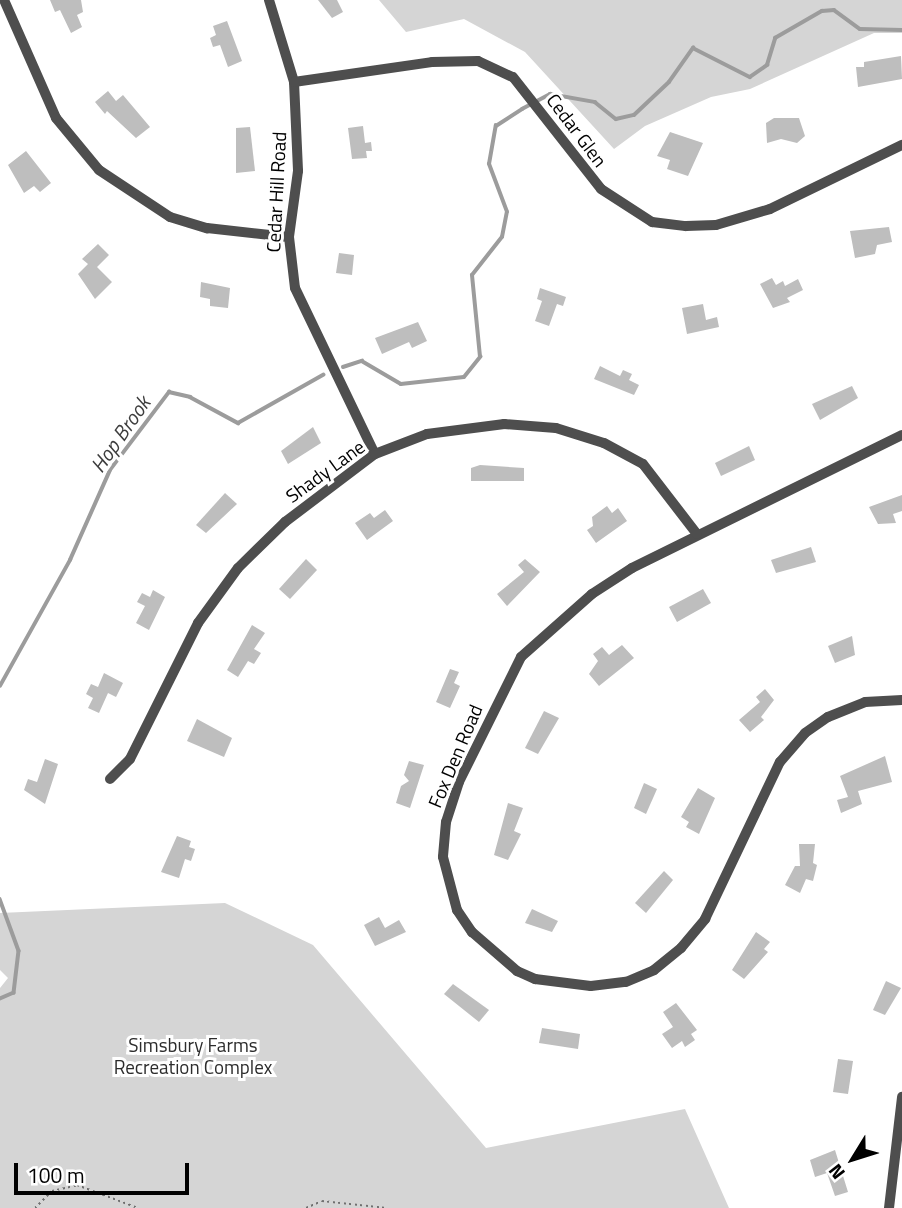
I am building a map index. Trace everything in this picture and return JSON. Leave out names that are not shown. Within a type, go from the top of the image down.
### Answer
[{"type":"street","points":[[4,0],[56,118],[99,170],[170,217],[207,228],[289,237]]},
{"type":"street","name":"Cedar Hill Road","points":[[269,0],[294,82],[298,171],[289,237],[295,288],[306,319],[375,454]]},
{"type":"street","name":"Cedar Glen","points":[[294,82],[432,62],[478,61],[513,77],[601,189],[652,222],[686,226],[716,225],[770,209],[902,145]]},
{"type":"street","name":"Shady Lane","points":[[110,779],[130,760],[198,623],[238,568],[285,522],[375,454],[427,434],[504,425],[556,428],[604,443],[643,464],[698,534]]},
{"type":"street","name":"Fox Den Road","points":[[902,435],[698,534],[592,594],[521,657],[459,782],[446,822],[443,857],[457,910],[471,932],[517,971],[535,979],[591,986],[626,982],[654,971],[681,948],[705,919],[780,762],[806,733],[828,717],[865,702],[902,700]]},
{"type":"street","points":[[889,1208],[902,1097]]},
{"type":"path","points":[[35,1208],[52,1191],[77,1185],[138,1208]]},
{"type":"path","points":[[306,1208],[322,1200],[387,1208]]},
{"type":"green space","points":[[379,0],[902,0],[902,33],[874,33],[750,89],[711,97],[645,126],[614,149],[525,52],[464,19],[406,32]]},
{"type":"green space","name":"Simsbury Farms Recreation Complex","points":[[225,903],[313,945],[486,1148],[685,1109],[729,1208],[0,1208],[0,988],[8,978],[0,970],[0,913]]},
{"type":"building","points":[[50,0],[81,0],[83,12],[77,15],[82,27],[71,33],[60,10],[55,12]]},
{"type":"building","points":[[318,0],[337,0],[343,12],[332,18]]},
{"type":"building","points":[[227,21],[242,61],[228,67],[220,45],[213,47],[210,38],[216,35],[213,26]]},
{"type":"building","points":[[901,56],[902,79],[858,87],[856,67],[864,67],[864,62]]},
{"type":"building","points":[[108,91],[116,101],[123,95],[150,127],[136,138],[107,111],[105,114],[95,102]]},
{"type":"building","points":[[774,118],[799,118],[805,136],[797,143],[781,139],[767,143],[766,123]]},
{"type":"building","points":[[363,126],[365,143],[371,142],[372,151],[366,151],[367,158],[352,159],[348,128]]},
{"type":"building","points":[[250,127],[255,171],[236,173],[236,128]]},
{"type":"building","points":[[670,132],[703,143],[688,176],[667,169],[670,160],[657,156]]},
{"type":"building","points":[[26,151],[51,183],[40,192],[34,186],[24,193],[8,165]]},
{"type":"building","points":[[889,227],[892,242],[877,245],[875,254],[855,258],[850,231]]},
{"type":"building","points":[[98,244],[109,255],[97,267],[112,282],[95,299],[78,274],[88,264],[82,259]]},
{"type":"building","points":[[339,253],[354,255],[352,275],[336,273]]},
{"type":"building","points":[[772,278],[776,285],[783,281],[785,286],[798,279],[803,290],[787,298],[790,302],[773,308],[760,284]]},
{"type":"building","points":[[201,282],[230,288],[228,308],[210,306],[210,299],[200,297]]},
{"type":"building","points":[[540,288],[566,297],[563,306],[557,304],[549,326],[535,321],[542,301],[537,299]]},
{"type":"building","points":[[703,304],[706,320],[717,317],[719,327],[687,334],[682,308]]},
{"type":"building","points":[[418,322],[427,341],[412,348],[409,342],[382,354],[375,338]]},
{"type":"building","points":[[600,366],[620,376],[623,370],[632,374],[629,380],[639,385],[634,395],[594,379]]},
{"type":"building","points":[[852,386],[858,398],[820,420],[812,404]]},
{"type":"building","points":[[313,427],[321,443],[288,464],[281,451]]},
{"type":"building","points":[[749,446],[755,460],[721,476],[715,463]]},
{"type":"building","points":[[480,465],[524,468],[524,481],[471,481],[471,468]]},
{"type":"building","points":[[225,493],[237,504],[206,533],[196,525]]},
{"type":"building","points":[[902,495],[902,511],[893,514],[896,523],[878,524],[869,507]]},
{"type":"building","points":[[607,506],[612,513],[618,508],[627,521],[596,543],[587,530],[593,526],[592,517]]},
{"type":"building","points":[[385,510],[393,521],[367,540],[355,523],[370,513],[374,518]]},
{"type":"building","points":[[811,547],[816,562],[776,573],[771,560]]},
{"type":"building","points":[[306,559],[317,570],[290,599],[279,589]]},
{"type":"building","points":[[525,559],[540,572],[507,606],[497,594],[524,572],[518,565]]},
{"type":"building","points":[[703,589],[711,603],[677,622],[669,607]]},
{"type":"building","points":[[153,590],[165,597],[149,630],[136,623],[145,606],[137,602],[142,593],[150,597]]},
{"type":"building","points":[[252,625],[265,633],[254,649],[261,653],[254,664],[248,661],[238,677],[227,670]]},
{"type":"building","points":[[852,636],[855,655],[835,663],[828,646]]},
{"type":"building","points":[[622,645],[634,658],[599,686],[589,674],[598,661],[593,654],[602,647],[609,655]]},
{"type":"building","points":[[450,669],[459,672],[454,683],[460,686],[450,708],[436,702]]},
{"type":"building","points":[[104,673],[123,683],[116,697],[108,693],[99,713],[88,708],[93,698],[86,694],[91,684],[98,687]]},
{"type":"building","points":[[765,689],[774,700],[761,717],[764,720],[750,732],[739,720],[760,702],[756,697]]},
{"type":"building","points":[[544,711],[559,718],[538,754],[525,748]]},
{"type":"building","points":[[197,719],[232,738],[224,757],[187,741]]},
{"type":"building","points":[[885,756],[892,782],[858,791],[862,804],[841,813],[837,800],[848,797],[840,776]]},
{"type":"building","points":[[45,759],[58,764],[45,804],[24,790],[28,779],[37,782]]},
{"type":"building","points":[[409,761],[424,765],[410,808],[396,803],[401,786],[409,781],[404,775]]},
{"type":"building","points":[[644,783],[657,789],[646,814],[634,808]]},
{"type":"building","points":[[698,788],[715,798],[699,834],[686,827],[689,822],[681,817]]},
{"type":"building","points":[[508,803],[523,808],[514,831],[521,834],[508,860],[494,855]]},
{"type":"building","points":[[177,836],[191,841],[189,847],[195,849],[191,861],[185,859],[179,878],[161,872]]},
{"type":"building","points":[[799,844],[815,844],[813,863],[817,865],[813,881],[806,879],[800,893],[785,885],[795,866],[800,866]]},
{"type":"building","points":[[664,871],[673,880],[646,913],[635,903]]},
{"type":"building","points":[[532,909],[558,921],[552,932],[525,923]]},
{"type":"building","points":[[379,917],[385,928],[399,920],[406,932],[375,946],[364,925]]},
{"type":"building","points":[[756,932],[770,942],[764,949],[768,952],[744,979],[732,970]]},
{"type":"building","points":[[886,981],[901,988],[885,1015],[873,1010]]},
{"type":"building","points":[[453,984],[489,1010],[479,1022],[444,994]]},
{"type":"building","points":[[676,1003],[697,1030],[691,1034],[695,1040],[685,1047],[682,1041],[672,1048],[662,1034],[673,1027],[663,1012]]},
{"type":"building","points":[[542,1028],[580,1034],[578,1049],[539,1043]]},
{"type":"building","points":[[838,1059],[853,1061],[848,1094],[833,1092]]},
{"type":"building","points":[[835,1150],[848,1192],[835,1196],[827,1173],[815,1177],[810,1160]]},
{"type":"waterway","name":"Hop Brook","points":[[343,367],[362,361],[401,384],[464,377],[480,357],[472,275],[502,237],[507,212],[489,164],[496,126],[522,109],[550,94],[595,102],[616,119],[634,115],[669,82],[693,48],[750,77],[767,65],[775,38],[822,11],[834,10],[860,29],[902,30]]},
{"type":"waterway","name":"Hop Brook","points":[[0,686],[70,560],[110,470],[169,392],[190,397],[238,423],[323,375]]},
{"type":"waterway","name":"Hop Brook","points":[[0,899],[19,951],[14,993],[0,999]]}]
